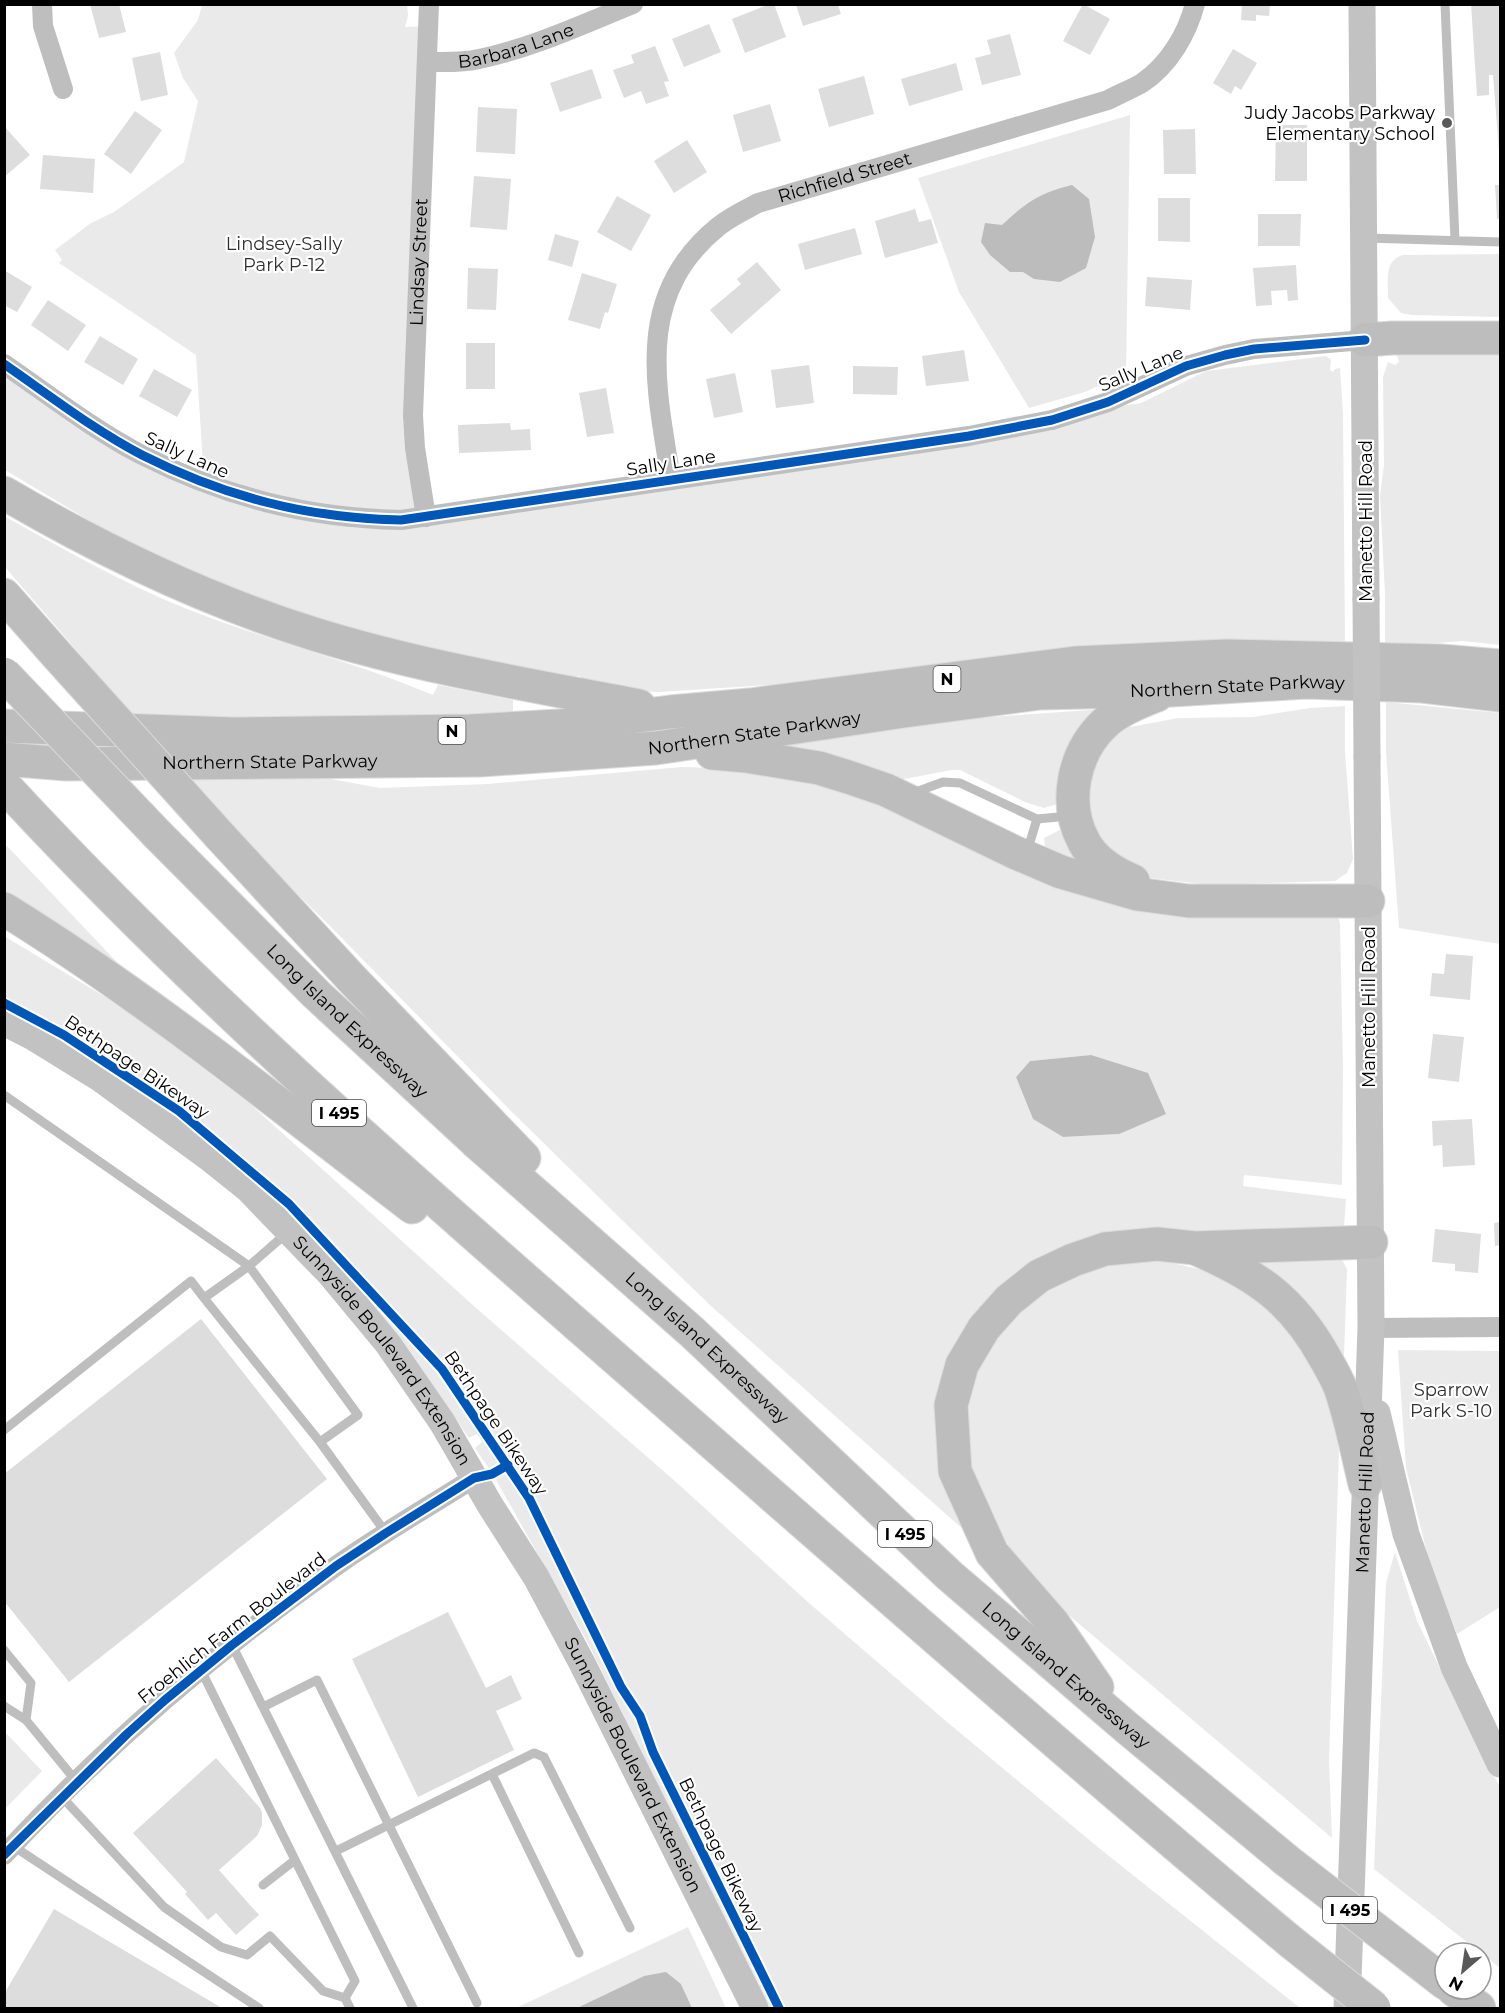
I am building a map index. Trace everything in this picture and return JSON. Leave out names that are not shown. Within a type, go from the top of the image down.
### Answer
[{"type":"highway","points":[[1365,340],[1500,339]]},
{"type":"highway","points":[[4,493],[139,567],[231,606],[315,635],[410,660],[670,712]]},
{"type":"highway","points":[[4,595],[352,979],[692,1332]]},
{"type":"highway","name":"Northern State Parkway","points":[[4,726],[233,734],[470,731],[560,726],[670,712],[750,705],[1075,663],[1226,656],[1442,661],[1500,666]]},
{"type":"highway","name":"Long Island Expressway","points":[[4,674],[157,834],[325,1001],[475,1141],[692,1332],[950,1576],[1286,1860],[1433,1974]]},
{"type":"highway","name":"Northern State Parkway","points":[[4,759],[66,764],[481,760],[656,748],[1040,693],[1172,690],[1306,682],[1422,686],[1500,695]]},
{"type":"highway","points":[[1172,690],[1123,711],[1105,722],[1091,739],[1079,760],[1072,792],[1075,815],[1084,843],[1097,858],[1116,874],[1142,885],[1192,892],[1368,896]]},
{"type":"highway","points":[[656,748],[746,756],[819,768],[886,790],[1061,872],[1137,894],[1189,901],[1368,896]]},
{"type":"highway","name":"I 495","points":[[4,785],[224,1008],[426,1194],[1021,1714],[1291,1942],[1374,2008]]},
{"type":"highway","points":[[4,909],[59,943],[166,1017],[645,1384]]},
{"type":"highway","points":[[1126,1727],[1053,1623],[992,1554],[955,1471],[951,1405],[962,1365],[984,1328],[1010,1300],[1039,1276],[1073,1260],[1105,1249],[1158,1244],[1195,1248],[1371,1242]]},
{"type":"highway","points":[[1195,1248],[1230,1264],[1270,1289],[1299,1316],[1339,1386],[1365,1485]]},
{"type":"main road","name":"Manetto Hill Road","points":[[1347,2008],[1371,1328],[1362,4]]},
{"type":"main road","name":"Sunnyside Boulevard Extension","points":[[4,1022],[101,1079],[154,1116],[248,1189],[330,1274],[388,1344],[442,1422],[536,1577],[582,1663],[755,2008]]},
{"type":"main road","points":[[1369,1378],[1406,1534],[1454,1667],[1500,1764]]},
{"type":"street","points":[[42,4],[43,26],[63,88]]},
{"type":"street","name":"Lindsay Street","points":[[426,518],[415,448],[413,415],[429,4]]},
{"type":"street","name":"Barbara Lane","points":[[428,62],[479,59],[550,36],[633,4]]},
{"type":"street","name":"Richfield Street","points":[[671,480],[658,404],[656,344],[665,299],[671,286],[692,251],[719,225],[758,203],[1108,100],[1143,82],[1162,64],[1177,46],[1190,21],[1195,4]]},
{"type":"street","name":"Sally Lane","points":[[4,364],[58,402],[140,454],[200,482],[307,512],[354,519],[400,520],[426,518],[969,436],[1052,420],[1108,402],[1186,366],[1225,355],[1254,349],[1365,340]]},
{"type":"street","points":[[1371,1328],[1500,1327]]},
{"type":"street","name":"Froehlich Farm Boulevard","points":[[9,1850],[134,1727],[232,1645],[336,1566],[474,1478]]},
{"type":"lane","points":[[1445,4],[1455,240]]},
{"type":"lane","points":[[1364,238],[1500,242]]},
{"type":"lane","points":[[902,798],[943,782],[960,783],[1037,819],[1075,815]]},
{"type":"lane","points":[[1026,857],[1037,819]]},
{"type":"lane","points":[[4,1095],[249,1266],[358,1415],[320,1442]]},
{"type":"lane","points":[[204,1298],[249,1266],[290,1231]]},
{"type":"lane","points":[[4,1430],[190,1281],[320,1442],[386,1533]]},
{"type":"lane","points":[[232,1645],[413,2008]]},
{"type":"lane","points":[[4,1650],[31,1683],[27,1720]]},
{"type":"lane","points":[[201,1670],[355,1981],[345,1998]]},
{"type":"lane","points":[[263,1707],[317,1680],[477,2003]]},
{"type":"lane","points":[[4,1706],[27,1720],[77,1782]]},
{"type":"lane","points":[[336,1851],[534,1753],[544,1756],[630,1928]]},
{"type":"lane","points":[[492,1774],[579,1953]]},
{"type":"lane","points":[[62,1797],[164,1907],[221,1947],[247,1955],[270,1936],[323,1991],[345,1998],[350,2008]]},
{"type":"lane","points":[[9,1850],[259,2008]]},
{"type":"lane","points":[[263,1885],[295,1860]]},
{"type":"green space","name":"Lindsey-Sally Park P-12","points":[[202,5],[407,5],[408,16],[405,27],[429,26],[411,418],[423,514],[1141,403],[1206,371],[1326,356],[1331,360],[1330,370],[1333,372],[1340,368],[1343,414],[1345,643],[1159,645],[980,658],[784,684],[659,692],[581,689],[580,676],[508,677],[246,599],[122,540],[5,470],[5,375],[204,480],[196,355],[59,263],[62,260],[55,250],[91,223],[114,212],[184,162],[198,101],[183,78],[174,53],[198,20]]},
{"type":"green space","points":[[1130,115],[1126,373],[1085,392],[1029,408],[959,292],[918,178]]},
{"type":"green space","points":[[1500,254],[1500,317],[1412,315],[1401,313],[1388,298],[1390,266],[1393,261],[1403,255]]},
{"type":"green space","points":[[1408,352],[1500,353],[1500,645],[1463,641],[1385,647],[1380,495],[1384,465],[1383,377],[1388,362],[1395,365],[1399,362],[1397,355]]},
{"type":"green space","points":[[4,516],[76,556],[174,604],[376,673],[433,695],[438,685],[513,700],[513,716],[139,723],[5,567]]},
{"type":"green space","points":[[1386,702],[1500,713],[1500,944],[1399,928],[1386,752]]},
{"type":"green space","points":[[1345,706],[1345,752],[1353,859],[1347,873],[1335,881],[1210,885],[1150,878],[1109,860],[1083,826],[1089,757],[1125,721],[1130,727],[1178,718],[1253,717],[1310,708]]},
{"type":"green space","points":[[1106,709],[1066,801],[1044,808],[1025,802],[960,770],[888,782],[763,752],[890,727],[976,718]]},
{"type":"green space","points":[[682,767],[755,769],[832,782],[1024,868],[1337,912],[1340,924],[1343,1068],[1342,1185],[1244,1175],[1243,1186],[1346,1199],[1344,1227],[1108,1237],[948,1368],[965,1531],[711,1306],[622,1220],[240,838],[187,778],[331,779],[380,788],[488,784]],"holes":[[[1091,1055],[1119,1134],[1063,1137],[1033,1119],[1016,1077],[1030,1061]]]},
{"type":"green space","points":[[1070,825],[1096,871],[1046,859],[1044,838]]},
{"type":"green space","points":[[5,844],[147,994],[5,898]]},
{"type":"green space","points":[[4,936],[127,1010],[250,1104],[475,1307],[947,1722],[1099,1848],[1300,2008],[767,2008],[589,1645],[495,1478],[503,1472],[498,1465],[490,1470],[475,1448],[482,1442],[477,1434],[469,1438],[381,1315],[247,1174],[170,1109],[44,1028],[5,1007]]},
{"type":"green space","points":[[1256,1255],[1335,1255],[1343,1261],[1347,1270],[1343,1384],[1254,1264]]},
{"type":"green space","points":[[1146,1257],[1225,1275],[1285,1317],[1328,1378],[1339,1451],[1329,1761],[1332,1838],[1058,1606],[1020,1566],[978,1494],[962,1438],[977,1366],[1018,1306],[1080,1270]]},
{"type":"green space","name":"Sparrow Park S-10","points":[[1398,1350],[1500,1351],[1500,1607],[1457,1634],[1430,1565],[1406,1468]]},
{"type":"green space","points":[[1395,1552],[1417,1621],[1500,1787],[1500,1968],[1493,1962],[1493,1941],[1466,1941],[1374,1869],[1386,1583]]},
{"type":"green space","points":[[5,1732],[42,1771],[5,1809]]},
{"type":"green space","points":[[688,1927],[726,2008],[692,2008],[681,1984],[644,1976],[577,2008],[516,2008]]},
{"type":"shaded area","points":[[1072,185],[1089,199],[1095,237],[1086,268],[1060,282],[1034,279],[1023,272],[1010,272],[990,255],[981,242],[985,223],[1002,225],[1034,199]]},
{"type":"shaded area","points":[[1091,1055],[1148,1073],[1166,1114],[1119,1134],[1063,1137],[1033,1119],[1016,1077],[1030,1061]]},
{"type":"shaded area","points":[[666,1972],[681,1984],[692,2008],[577,2008],[644,1976]]},
{"type":"building","points":[[90,4],[119,4],[126,32],[99,38]]},
{"type":"building","points":[[774,4],[786,37],[745,53],[732,19]]},
{"type":"building","points":[[1083,4],[1110,19],[1090,55],[1063,41]]},
{"type":"building","points":[[1242,4],[1270,4],[1269,16],[1256,15],[1256,21],[1241,20]]},
{"type":"building","points":[[1471,4],[1500,4],[1500,151],[1493,75],[1489,75],[1489,95],[1477,96]]},
{"type":"building","points":[[796,5],[838,5],[841,14],[803,26]]},
{"type":"building","points":[[709,24],[721,52],[684,67],[672,39]]},
{"type":"building","points":[[1010,34],[1021,75],[982,85],[975,58],[991,54],[987,40]]},
{"type":"building","points":[[655,46],[669,81],[664,82],[669,96],[646,104],[641,91],[624,98],[613,70],[634,63],[631,55]]},
{"type":"building","points":[[1233,49],[1257,63],[1241,90],[1235,86],[1231,94],[1213,83]]},
{"type":"building","points":[[160,52],[168,95],[141,101],[132,58]]},
{"type":"building","points":[[956,63],[963,90],[909,106],[901,79]]},
{"type":"building","points":[[592,69],[602,98],[560,112],[550,83]]},
{"type":"building","points":[[864,76],[874,114],[829,127],[818,89]]},
{"type":"building","points":[[770,104],[781,141],[743,152],[733,115]]},
{"type":"building","points":[[478,107],[517,109],[515,154],[476,152]]},
{"type":"building","points":[[135,111],[162,130],[131,174],[104,154]]},
{"type":"building","points":[[1276,125],[1307,125],[1307,181],[1275,181]]},
{"type":"building","points":[[4,126],[30,155],[4,177]]},
{"type":"building","points":[[1195,129],[1196,174],[1164,174],[1163,130]]},
{"type":"building","points":[[687,140],[707,172],[674,193],[654,161]]},
{"type":"building","points":[[43,155],[95,159],[93,193],[40,189]]},
{"type":"building","points":[[474,176],[511,179],[507,230],[470,227]]},
{"type":"building","points":[[1495,185],[1500,185],[1500,218],[1497,219]]},
{"type":"building","points":[[617,196],[651,215],[631,251],[597,232]]},
{"type":"building","points":[[1158,198],[1190,198],[1190,242],[1158,241]]},
{"type":"building","points":[[915,209],[919,222],[931,219],[938,243],[885,258],[875,221]]},
{"type":"building","points":[[1258,214],[1301,214],[1300,246],[1258,246]]},
{"type":"building","points":[[855,228],[862,254],[805,270],[798,244]]},
{"type":"building","points":[[555,234],[579,241],[572,267],[548,260]]},
{"type":"building","points":[[757,262],[781,290],[731,334],[710,310],[741,284],[737,279]]},
{"type":"building","points":[[1296,265],[1298,300],[1288,301],[1287,290],[1271,291],[1272,305],[1256,306],[1253,268]]},
{"type":"building","points":[[468,268],[498,269],[496,310],[467,309]]},
{"type":"building","points":[[4,270],[32,287],[17,312],[4,305]]},
{"type":"building","points":[[582,273],[617,284],[608,313],[605,312],[600,329],[568,320]]},
{"type":"building","points":[[1147,277],[1192,280],[1190,310],[1145,306]]},
{"type":"building","points":[[48,300],[86,325],[68,351],[31,325]]},
{"type":"building","points":[[100,336],[138,359],[123,385],[84,362]]},
{"type":"building","points":[[466,343],[495,343],[495,389],[466,389]]},
{"type":"building","points":[[964,350],[969,381],[926,386],[922,356]]},
{"type":"building","points":[[809,365],[814,403],[776,408],[771,370]]},
{"type":"building","points":[[853,366],[898,367],[897,395],[853,394]]},
{"type":"building","points":[[154,369],[192,390],[177,417],[139,396]]},
{"type":"building","points":[[735,373],[743,412],[714,418],[706,379]]},
{"type":"building","points":[[606,388],[614,433],[587,437],[579,393]]},
{"type":"building","points":[[510,423],[511,430],[530,429],[531,450],[459,453],[458,425]]},
{"type":"building","points":[[1446,954],[1473,956],[1470,1000],[1430,996],[1432,973],[1444,974]]},
{"type":"building","points":[[1433,1034],[1464,1037],[1459,1082],[1428,1078]]},
{"type":"building","points":[[1472,1119],[1475,1165],[1443,1167],[1442,1145],[1433,1146],[1432,1121]]},
{"type":"building","points":[[1500,1222],[1500,1245],[1495,1246],[1494,1223]]},
{"type":"building","points":[[1435,1229],[1481,1234],[1478,1273],[1455,1271],[1455,1264],[1432,1262]]},
{"type":"building","points":[[201,1319],[327,1479],[69,1682],[4,1601],[4,1474]]},
{"type":"building","points":[[448,1612],[486,1688],[511,1675],[522,1699],[496,1711],[514,1750],[418,1797],[352,1659]]},
{"type":"building","points":[[216,1758],[262,1813],[262,1825],[257,1836],[219,1870],[259,1915],[236,1935],[216,1913],[208,1920],[185,1894],[187,1892],[133,1833]]},
{"type":"building","points":[[54,1909],[222,2008],[4,2008],[4,1994]]},
{"type":"cycle path","points":[[4,364],[107,435],[142,455],[204,483],[300,510],[401,520],[969,436],[1052,420],[1108,402],[1186,366],[1225,355],[1254,349],[1365,340]]},
{"type":"cycle path","name":"Bethpage Bikeway","points":[[4,1003],[64,1035],[179,1111],[289,1204],[442,1369],[529,1498],[621,1687],[640,1716],[653,1752],[779,2008]]},
{"type":"cycle path","name":"Bethpage Bikeway","points":[[4,1855],[127,1734],[232,1645],[336,1566],[386,1533],[474,1478],[492,1474],[508,1465]]},
{"type":"place","name":"Judy Jacobs Parkway Elementary School","points":[[1447,123]]}]
